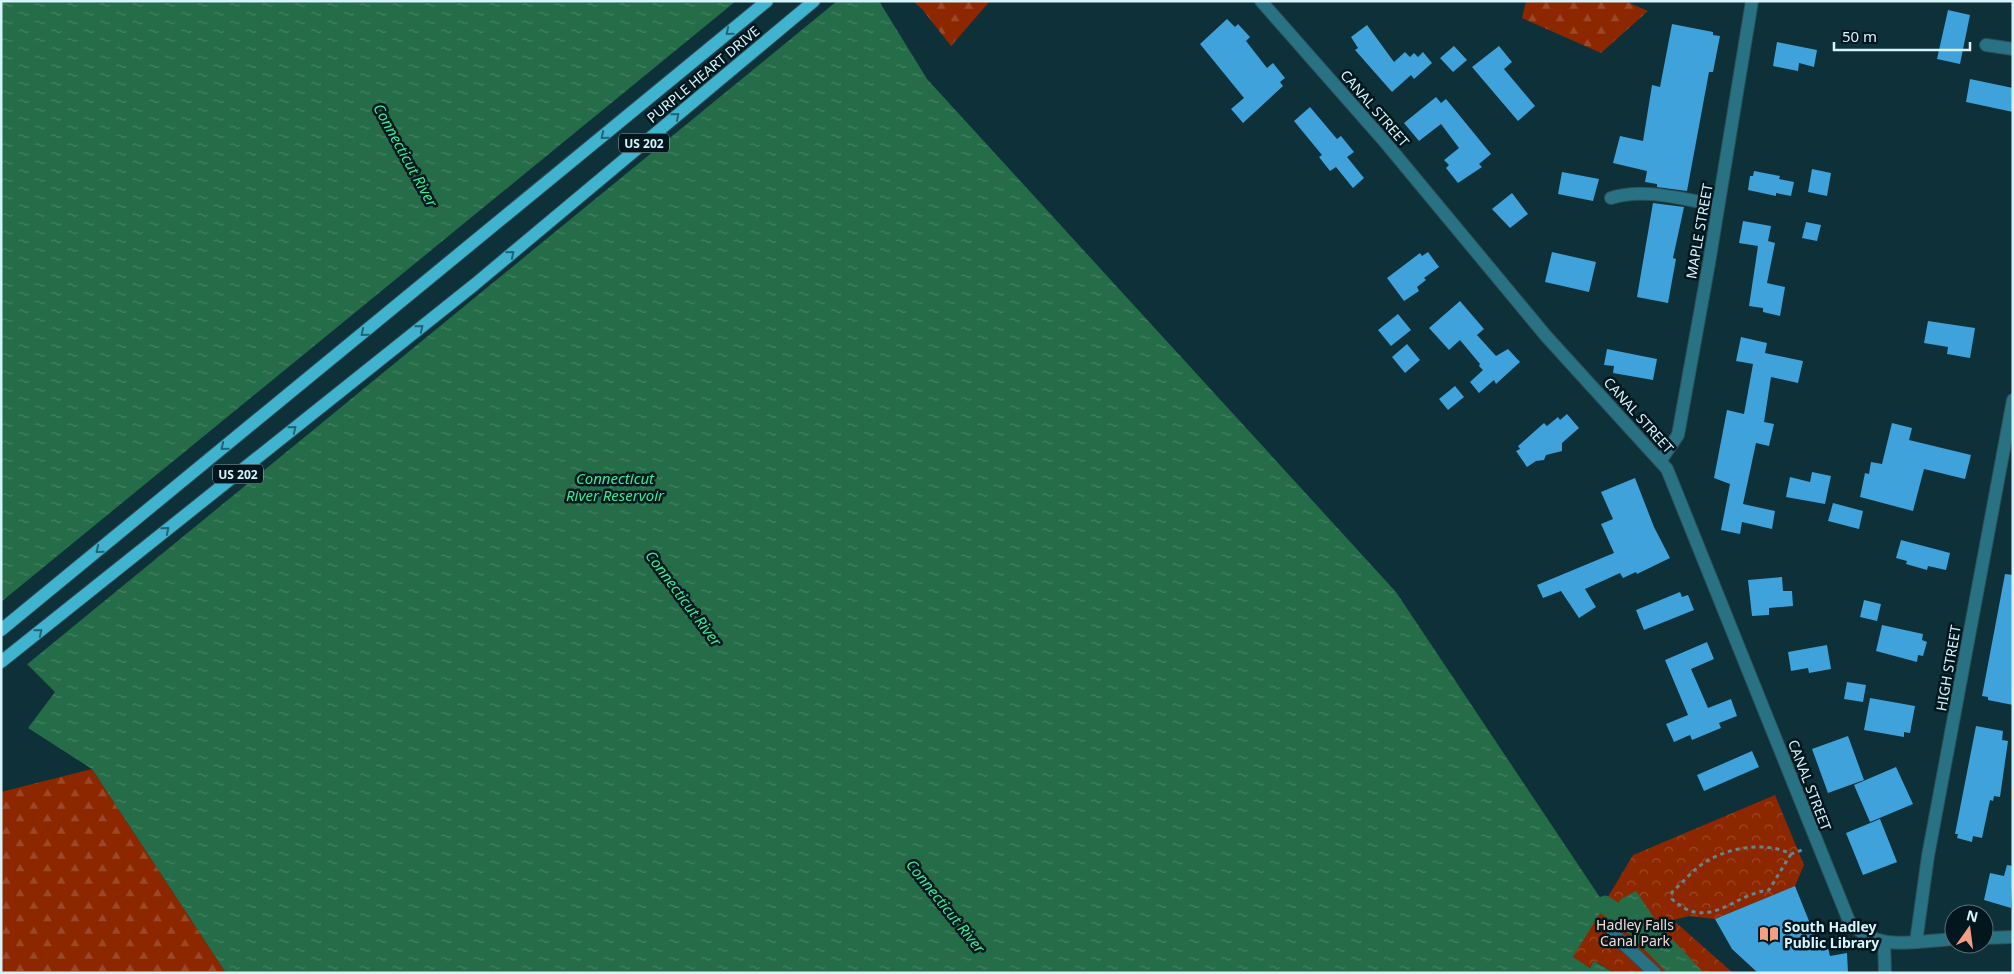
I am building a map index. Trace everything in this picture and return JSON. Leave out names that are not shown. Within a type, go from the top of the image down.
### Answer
[{"type":"main road","name":"PURPLE HEART DRIVE","points":[[1,630],[767,1]]},
{"type":"main road","name":"PURPLE HEART DRIVE","points":[[1,662],[474,285],[814,1]]},
{"type":"street","name":"CANAL STREET","points":[[1261,1],[1385,142],[1546,336],[1661,460],[1667,469],[1842,910],[1849,921],[1860,932],[1884,942],[1944,940]]},
{"type":"street","name":"MAPLE STREET","points":[[1661,460],[1678,435],[1752,1]]},
{"type":"street","points":[[1986,45],[2013,50]]},
{"type":"street","points":[[1611,198],[1625,193],[1643,194],[1718,205]]},
{"type":"street","name":"HIGH STREET","points":[[1916,942],[1928,856],[2013,400]]},
{"type":"street","points":[[1613,934],[1655,973]]},
{"type":"street","points":[[1994,938],[2013,937]]},
{"type":"street","points":[[1884,942],[1885,973]]},
{"type":"path","points":[[1791,854],[1779,848],[1763,846],[1744,847],[1698,867],[1672,892],[1672,899],[1682,908],[1694,913],[1717,910],[1755,892],[1769,890],[1791,854],[1802,850]]},
{"type":"green space","points":[[913,1],[990,1],[951,46],[922,9]]},
{"type":"green space","points":[[1526,1],[1625,1],[1648,11],[1601,53],[1522,18]]},
{"type":"green space","points":[[92,769],[226,973],[1,973],[1,792]]},
{"type":"green space","name":"Hadley Falls Canal Park","points":[[1775,795],[1804,865],[1795,886],[1715,919],[1689,916],[1673,920],[1733,973],[1614,973],[1595,961],[1590,968],[1572,957],[1633,855]]},
{"type":"water","name":"Connecticut River Reservoir","points":[[1,1],[879,1],[927,79],[1396,592],[1605,905],[1573,957],[1590,968],[1594,961],[1614,973],[226,973],[92,769],[28,728],[55,692],[1,638]]},
{"type":"water","points":[[1636,891],[1659,925],[1704,973],[1667,973],[1611,914],[1621,899]]},
{"type":"pier","points":[[736,1],[837,1],[25,666],[1,642],[1,602]]},
{"type":"building","points":[[1948,10],[1970,15],[1960,64],[1937,59]]},
{"type":"building","points":[[1227,19],[1235,27],[1238,24],[1250,37],[1246,41],[1267,68],[1273,63],[1285,78],[1280,82],[1283,86],[1243,123],[1231,109],[1244,98],[1200,44]]},
{"type":"building","points":[[1672,24],[1713,32],[1713,35],[1720,36],[1713,72],[1709,72],[1687,191],[1657,187],[1657,184],[1645,182],[1647,171],[1613,163],[1620,136],[1643,141],[1652,85],[1660,87]]},
{"type":"building","points":[[1367,25],[1394,62],[1405,52],[1410,57],[1414,53],[1418,57],[1423,52],[1432,63],[1414,79],[1411,75],[1392,92],[1355,50],[1358,48],[1351,37]]},
{"type":"building","points":[[1777,42],[1817,50],[1814,67],[1799,63],[1798,71],[1773,66]]},
{"type":"building","points":[[1454,46],[1467,60],[1453,72],[1440,58]]},
{"type":"building","points":[[1499,46],[1512,62],[1504,69],[1535,106],[1518,121],[1472,67]]},
{"type":"building","points":[[1970,79],[2013,88],[2013,112],[1966,102]]},
{"type":"building","points":[[1436,97],[1441,103],[1446,99],[1491,154],[1479,164],[1482,167],[1458,183],[1446,168],[1449,165],[1444,160],[1459,148],[1441,124],[1419,141],[1404,123]]},
{"type":"building","points":[[1310,107],[1337,139],[1341,136],[1354,152],[1347,157],[1364,178],[1353,188],[1336,167],[1330,171],[1319,157],[1322,155],[1294,121]]},
{"type":"building","points":[[1812,169],[1831,173],[1827,196],[1808,192]]},
{"type":"building","points":[[1754,171],[1780,176],[1779,179],[1794,182],[1791,196],[1776,193],[1776,196],[1748,190],[1750,176],[1753,176]]},
{"type":"building","points":[[1562,172],[1599,179],[1593,201],[1558,194]]},
{"type":"building","points":[[1512,193],[1528,214],[1510,228],[1492,209]]},
{"type":"building","points":[[1653,203],[1684,207],[1673,258],[1676,259],[1668,303],[1637,297]]},
{"type":"building","points":[[1743,221],[1771,226],[1768,241],[1775,243],[1767,283],[1785,287],[1780,316],[1763,312],[1763,308],[1749,306],[1758,246],[1739,243]]},
{"type":"building","points":[[1806,222],[1821,225],[1817,241],[1802,238]]},
{"type":"building","points":[[1428,252],[1439,267],[1424,278],[1426,280],[1417,287],[1419,291],[1404,301],[1387,278],[1420,253],[1422,256]]},
{"type":"building","points":[[1552,252],[1596,262],[1589,292],[1545,282]]},
{"type":"building","points":[[1460,301],[1484,329],[1477,335],[1496,356],[1508,349],[1520,362],[1496,384],[1494,380],[1479,393],[1470,382],[1483,370],[1479,366],[1480,364],[1460,340],[1449,350],[1429,328]]},
{"type":"building","points":[[1398,314],[1411,330],[1391,346],[1378,330]]},
{"type":"building","points":[[1928,321],[1975,328],[1970,358],[1947,354],[1948,347],[1924,343]]},
{"type":"building","points":[[1741,337],[1767,343],[1765,353],[1803,361],[1798,383],[1771,377],[1764,422],[1774,424],[1769,446],[1756,443],[1743,504],[1775,511],[1772,529],[1742,522],[1740,534],[1721,530],[1730,484],[1714,478],[1727,410],[1744,414],[1753,364],[1736,361]]},
{"type":"building","points":[[1407,344],[1420,360],[1405,373],[1392,357]]},
{"type":"building","points":[[1607,349],[1657,359],[1653,380],[1613,373],[1614,366],[1604,365]]},
{"type":"building","points":[[1455,386],[1464,397],[1448,410],[1439,399]]},
{"type":"building","points":[[1567,414],[1579,428],[1562,443],[1562,451],[1546,455],[1544,460],[1536,461],[1527,467],[1516,451],[1520,449],[1518,446],[1544,423],[1547,426],[1558,417],[1560,420]]},
{"type":"building","points":[[1892,423],[1912,428],[1909,440],[1971,455],[1965,479],[1924,469],[1913,511],[1860,497],[1865,473],[1869,474],[1871,462],[1882,464]]},
{"type":"building","points":[[1812,472],[1831,476],[1825,504],[1786,497],[1790,477],[1810,482]]},
{"type":"building","points":[[1635,478],[1654,527],[1670,558],[1637,574],[1636,572],[1623,578],[1620,573],[1585,589],[1596,607],[1579,618],[1561,591],[1543,598],[1537,585],[1614,553],[1601,524],[1613,519],[1601,492]]},
{"type":"building","points":[[1833,503],[1863,511],[1859,529],[1828,521]]},
{"type":"building","points":[[1901,540],[1950,553],[1946,570],[1928,566],[1927,570],[1906,564],[1907,561],[1896,558]]},
{"type":"building","points":[[2005,574],[2013,575],[2013,705],[1988,700],[1988,697],[1982,696]]},
{"type":"building","points":[[1782,577],[1783,591],[1792,591],[1793,606],[1769,608],[1769,615],[1752,616],[1748,580]]},
{"type":"building","points":[[1680,592],[1682,597],[1688,595],[1694,610],[1644,630],[1636,610]]},
{"type":"building","points":[[1864,600],[1881,604],[1877,621],[1860,617]]},
{"type":"building","points":[[1882,625],[1923,634],[1922,640],[1927,642],[1923,656],[1918,655],[1917,662],[1876,651]]},
{"type":"building","points":[[1707,642],[1714,659],[1691,669],[1708,708],[1731,699],[1737,716],[1719,723],[1721,728],[1692,740],[1690,735],[1674,742],[1666,724],[1688,715],[1665,660]]},
{"type":"building","points":[[1827,645],[1831,669],[1809,673],[1808,668],[1791,671],[1788,652]]},
{"type":"building","points":[[1847,682],[1866,685],[1863,702],[1844,699]]},
{"type":"building","points":[[1870,698],[1915,706],[1910,733],[1904,732],[1904,737],[1864,730]]},
{"type":"building","points":[[1976,726],[2003,731],[2002,740],[2008,741],[2000,797],[1994,796],[1993,801],[1990,800],[1982,838],[1973,836],[1972,842],[1957,838],[1958,834],[1955,834]]},
{"type":"building","points":[[1848,736],[1864,780],[1828,793],[1812,749]]},
{"type":"building","points":[[1752,751],[1759,767],[1704,791],[1697,775]]},
{"type":"building","points":[[1896,767],[1913,804],[1870,822],[1854,785]]},
{"type":"building","points":[[1880,819],[1897,862],[1863,875],[1846,833]]},
{"type":"building","points":[[2007,865],[2013,866],[2011,908],[1984,900],[1990,873],[2004,876]]},
{"type":"building","name":"South Hadley Public Library","points":[[1795,886],[1821,951],[1828,948],[1830,956],[1847,953],[1848,973],[1758,973],[1732,949],[1715,919]]},
{"type":"waterway","points":[[1605,905],[1633,925]]},
{"type":"place","name":"South Hadley Public Library","points":[[1769,934]]},
{"type":"water label","name":"Connecticut River","points":[[406,155]]},
{"type":"water label","name":"Connecticut River","points":[[684,598]]},
{"type":"water label","name":"Connecticut River","points":[[946,906]]}]
